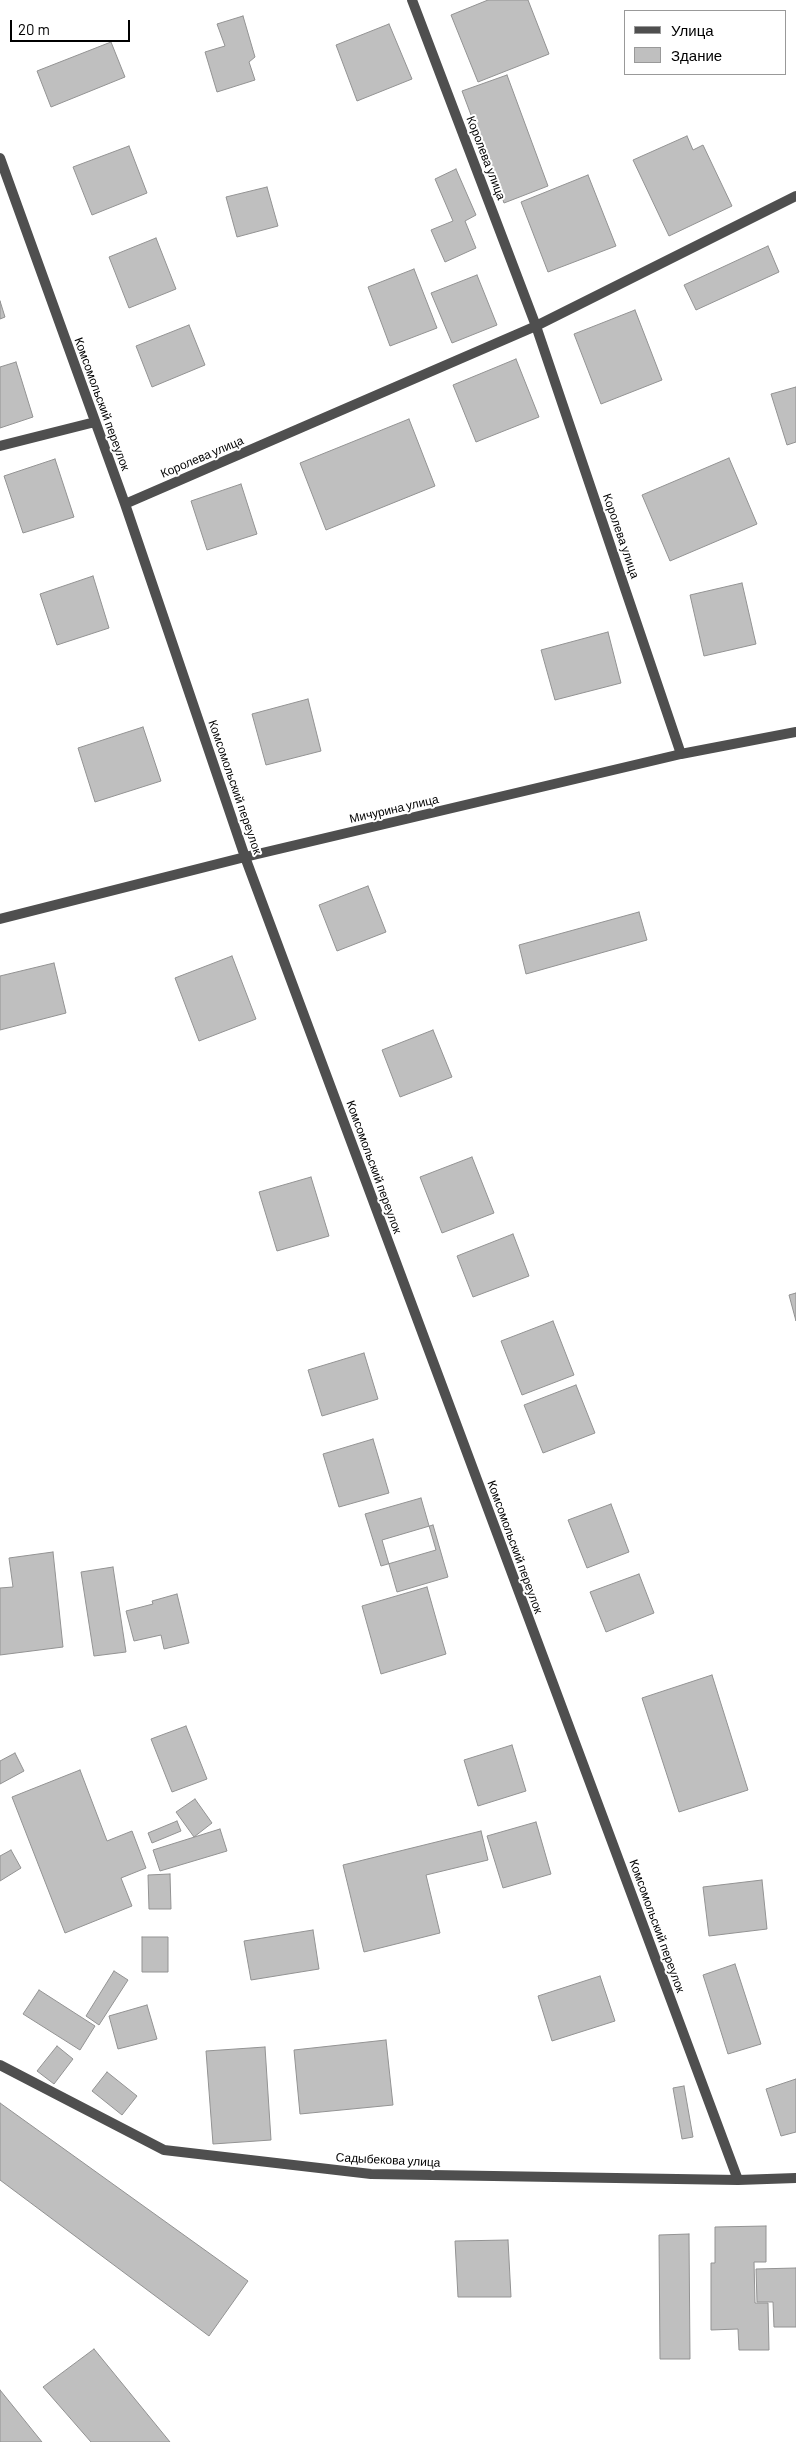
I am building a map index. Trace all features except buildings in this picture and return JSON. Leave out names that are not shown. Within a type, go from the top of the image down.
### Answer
[{"type":"street","name":"Королева улица","points":[[412,0],[536,326],[681,754]]},
{"type":"street","name":"Комсомольский переулок","points":[[0,158],[125,504],[245,857],[738,2180]]},
{"type":"street","name":"Королева улица","points":[[125,504],[536,326],[796,196]]},
{"type":"street","points":[[0,446],[95,422]]},
{"type":"street","name":"Мичурина улица","points":[[0,919],[245,857],[681,754],[796,732]]},
{"type":"street","name":"Садыбекова улица","points":[[0,2065],[164,2150],[371,2174],[738,2180],[796,2178]]}]
